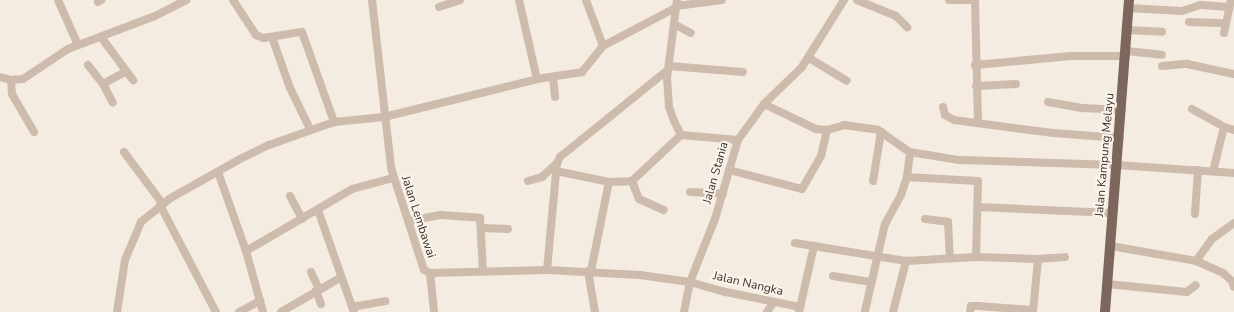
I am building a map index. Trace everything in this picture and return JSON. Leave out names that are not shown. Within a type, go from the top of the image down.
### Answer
[{"type":"main road","name":"Jalan Kampung Melayu","points":[[1105,312],[1120,138],[1129,4]]},
{"type":"street","points":[[58,0],[78,45]]},
{"type":"street","points":[[0,77],[11,80],[26,77],[54,56],[78,45],[155,16],[186,0]]},
{"type":"street","points":[[233,0],[251,32],[259,37],[272,37],[302,32],[334,122]]},
{"type":"street","name":"Jalan Lembawai","points":[[372,0],[384,117],[393,178],[409,221],[420,264],[430,273],[547,270],[590,271],[690,282]]},
{"type":"street","points":[[439,7],[460,0]]},
{"type":"street","points":[[519,0],[537,79]]},
{"type":"street","points":[[586,0],[603,46]]},
{"type":"street","points":[[117,312],[120,284],[132,241],[141,222],[161,204],[260,149],[310,129],[334,122],[384,117],[537,79],[582,72],[603,46],[676,5],[722,0]]},
{"type":"street","name":"Jalan Stania","points":[[684,312],[690,282],[722,194],[738,140],[764,104],[793,77],[809,58],[844,0]]},
{"type":"street","points":[[857,0],[896,16],[908,26]]},
{"type":"street","points":[[949,0],[975,0],[975,65],[978,123]]},
{"type":"street","points":[[1129,4],[1182,11],[1201,5],[1230,3],[1224,33]]},
{"type":"street","points":[[676,5],[669,68],[669,107],[681,135]]},
{"type":"street","points":[[1189,22],[1226,23]]},
{"type":"street","points":[[674,24],[691,33]]},
{"type":"street","points":[[1127,30],[1162,32]]},
{"type":"street","points":[[101,37],[133,80]]},
{"type":"street","points":[[272,37],[290,88],[310,129]]},
{"type":"street","points":[[975,65],[1071,56],[1126,53],[1162,56]]},
{"type":"street","points":[[809,58],[847,81]]},
{"type":"street","points":[[1162,66],[1187,64],[1234,74]]},
{"type":"street","points":[[88,65],[103,84],[113,103]]},
{"type":"street","points":[[547,270],[556,171],[557,163],[560,157],[669,68],[743,72]]},
{"type":"street","points":[[103,84],[126,72]]},
{"type":"street","points":[[553,77],[555,97]]},
{"type":"street","points":[[11,80],[12,94],[34,132]]},
{"type":"street","points":[[976,86],[1016,84]]},
{"type":"street","points":[[1048,102],[1083,108],[1122,110]]},
{"type":"street","points":[[764,104],[807,126],[828,130],[844,125],[881,132],[910,152],[959,160],[1117,165],[1234,173]]},
{"type":"street","points":[[943,107],[943,112],[949,118],[1053,133],[1120,138]]},
{"type":"street","points":[[1192,109],[1224,127],[1234,130]]},
{"type":"street","points":[[1213,171],[1224,127]]},
{"type":"street","points":[[729,170],[802,189],[821,156],[828,130]]},
{"type":"street","points":[[873,181],[881,132]]},
{"type":"street","points":[[556,171],[609,182],[632,181],[681,135],[738,140]]},
{"type":"street","points":[[124,152],[161,204],[216,312]]},
{"type":"street","points":[[865,311],[885,224],[901,195],[907,177],[910,152]]},
{"type":"street","points":[[528,181],[542,177],[557,163]]},
{"type":"street","points":[[1195,214],[1198,170]]},
{"type":"street","points":[[218,172],[246,251],[263,312]]},
{"type":"street","points":[[907,177],[978,181],[979,207],[976,256]]},
{"type":"street","points":[[246,251],[352,189],[393,178]]},
{"type":"street","points":[[632,181],[639,199],[664,210]]},
{"type":"street","points":[[595,312],[590,271],[609,182]]},
{"type":"street","points":[[690,192],[722,194]]},
{"type":"street","points":[[290,196],[302,219]]},
{"type":"street","points":[[979,207],[1113,213]]},
{"type":"street","points":[[318,210],[340,278],[353,309],[385,302]]},
{"type":"street","points":[[409,221],[438,215],[480,218],[482,228],[482,271]]},
{"type":"street","points":[[925,219],[948,222],[950,258]]},
{"type":"street","points":[[1196,261],[1212,239],[1234,223]]},
{"type":"street","points":[[482,228],[508,229]]},
{"type":"street","points":[[794,243],[877,255],[906,261],[976,256],[1038,259],[1066,257]]},
{"type":"street","points":[[799,309],[814,246]]},
{"type":"street","points":[[1111,246],[1196,261],[1214,268],[1233,283]]},
{"type":"street","points":[[970,312],[971,306],[1033,311],[1038,259]]},
{"type":"street","points":[[893,312],[906,261]]},
{"type":"street","points":[[311,272],[321,304]]},
{"type":"street","points":[[430,273],[434,312]]},
{"type":"street","points":[[833,276],[872,282]]},
{"type":"street","points":[[281,312],[340,278]]},
{"type":"street","name":"Jalan Nangka","points":[[690,282],[799,309]]},
{"type":"street","points":[[1107,284],[1187,292],[1196,285]]},
{"type":"street","points":[[239,312],[260,301]]},
{"type":"street","points":[[768,312],[773,303]]}]
